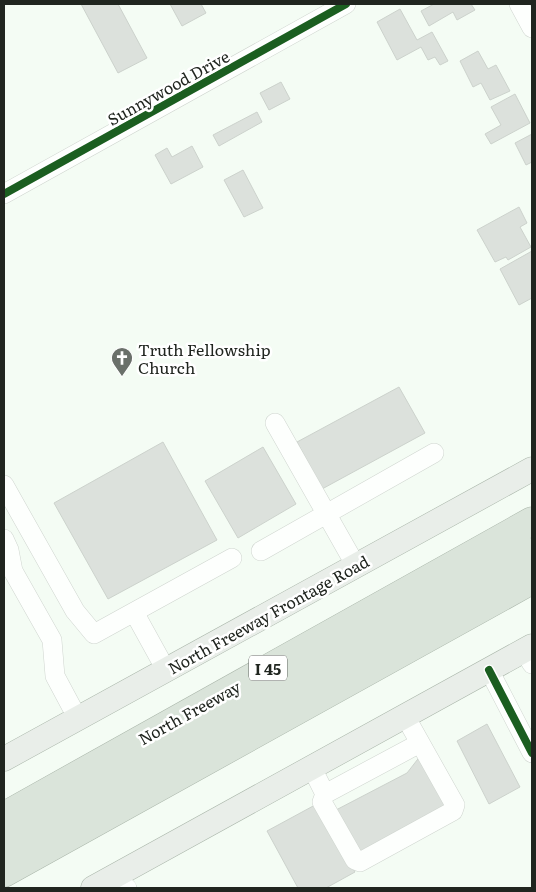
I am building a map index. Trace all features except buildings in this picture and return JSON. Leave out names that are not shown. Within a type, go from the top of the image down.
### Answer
[{"type":"highway","name":"North Freeway","points":[[4,816],[532,521]]},
{"type":"highway","name":"North Freeway","points":[[4,843],[532,552]]},
{"type":"highway","points":[[4,873],[532,580]]},
{"type":"main road","name":"North Freeway Frontage Road","points":[[4,759],[532,469]]},
{"type":"main road","points":[[111,885],[405,716],[489,670],[530,653]]},
{"type":"street","name":"Sunnywood Drive","points":[[4,194],[346,4]]},
{"type":"street","points":[[519,4],[532,28]]},
{"type":"street","points":[[275,423],[356,566]]},
{"type":"street","points":[[261,551],[434,454]]},
{"type":"street","points":[[4,484],[75,611],[94,634],[232,558]]},
{"type":"street","points":[[4,539],[9,550],[8,573],[52,640],[55,676],[78,718]]},
{"type":"street","points":[[134,612],[166,670]]},
{"type":"street","points":[[489,670],[526,727],[532,753]]},
{"type":"street","points":[[312,768],[324,794],[322,802],[355,860],[360,862],[453,811],[455,805],[405,716]]},
{"type":"street","points":[[324,794],[420,743]]},
{"type":"cycle path","points":[[4,194],[346,4]]},
{"type":"cycle path","points":[[489,670],[532,753]]},
{"type":"place","name":"Truth Fellowship Church","points":[[122,377]]}]
